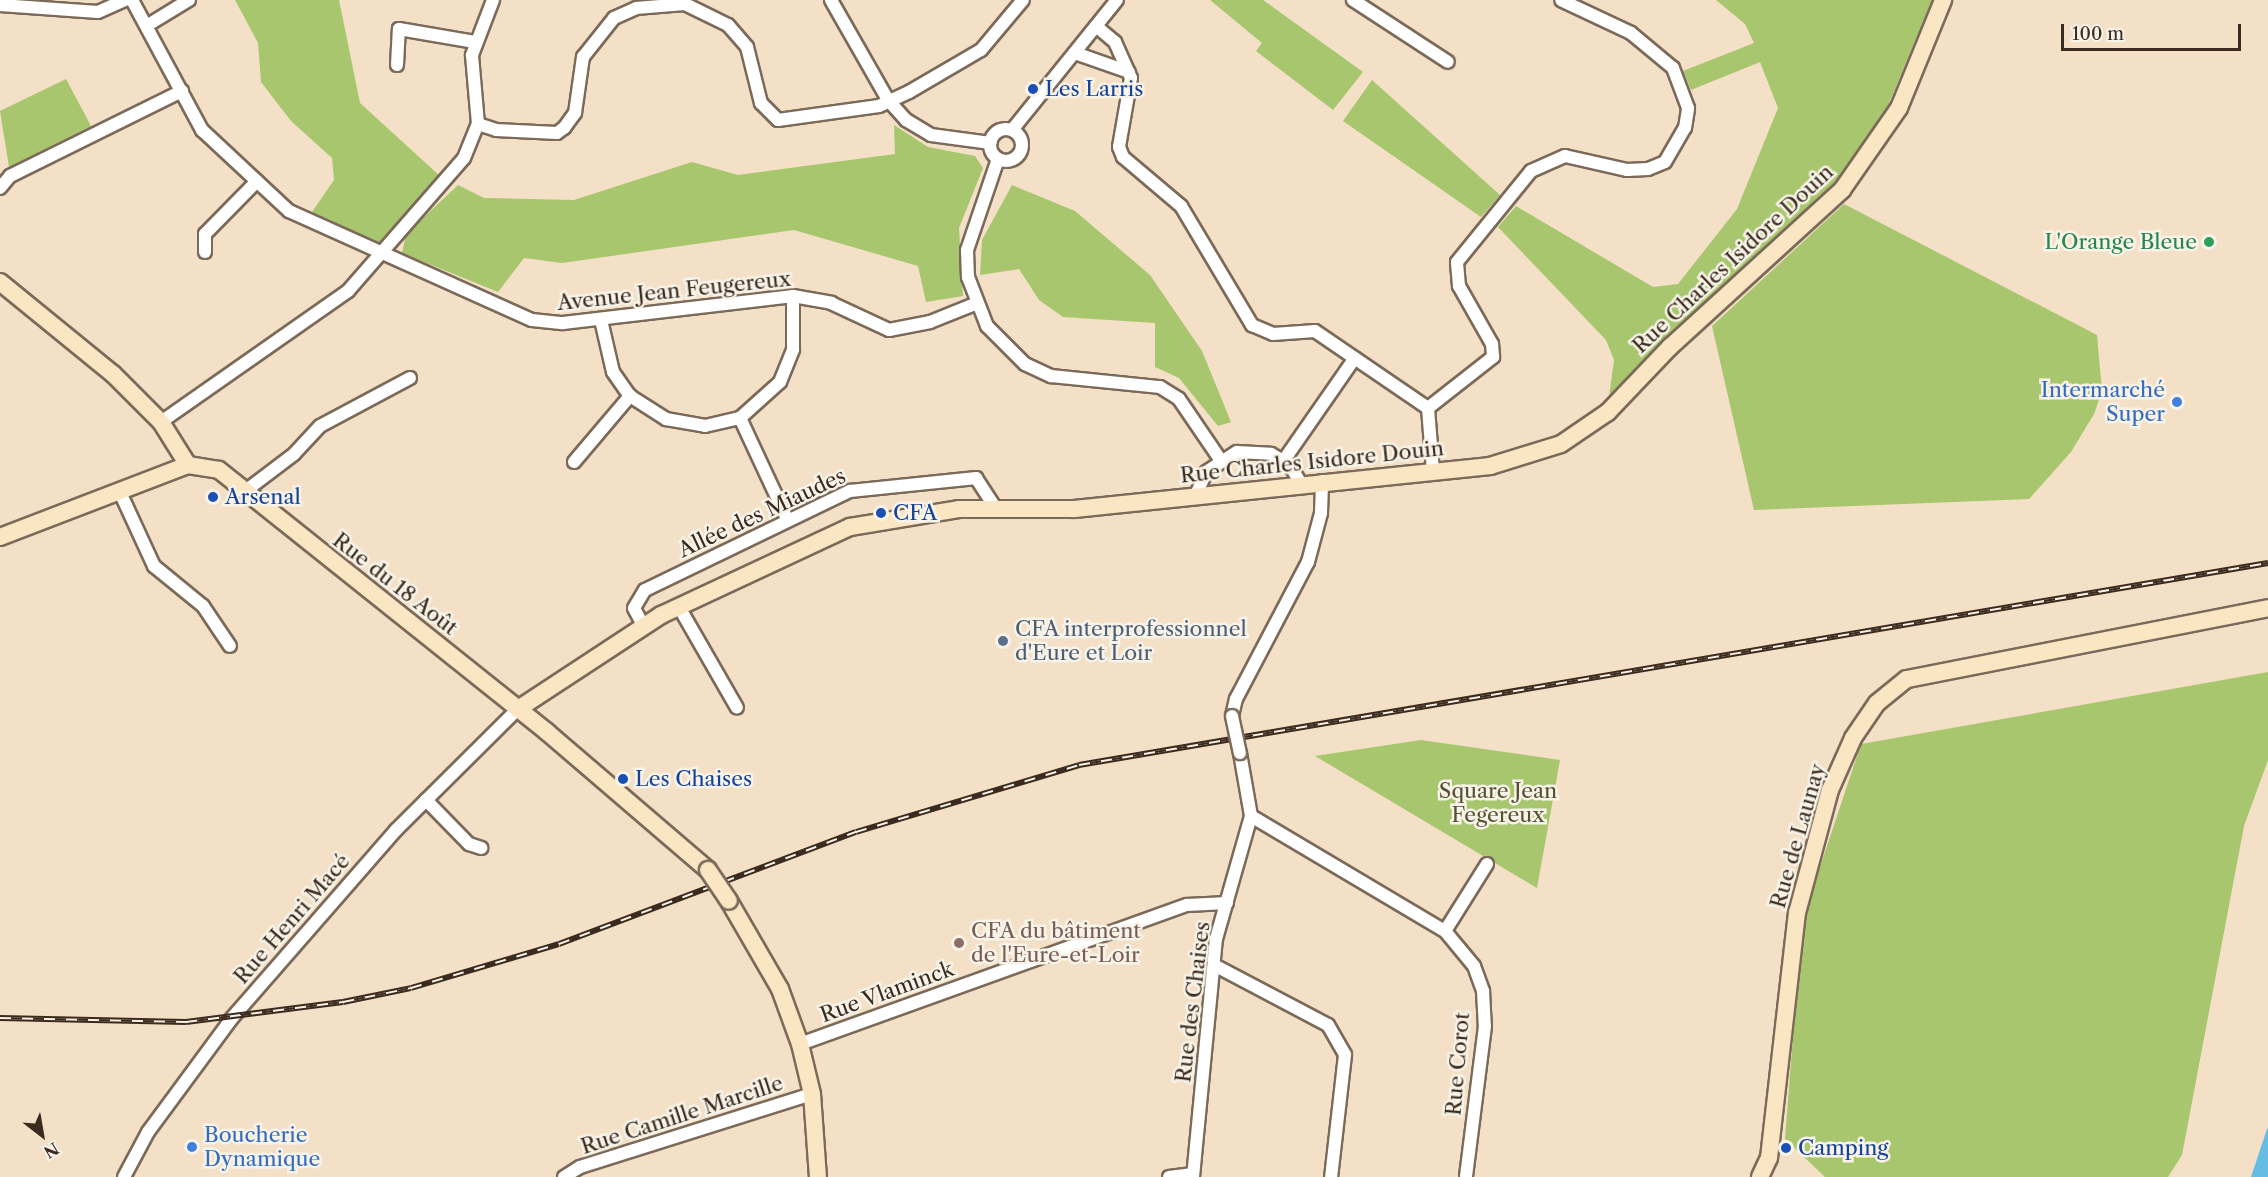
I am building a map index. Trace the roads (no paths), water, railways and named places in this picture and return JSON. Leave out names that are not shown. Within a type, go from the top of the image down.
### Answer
[{"type":"street","points":[[0,5],[98,12],[125,0]]},
{"type":"street","name":"Avenue Jean Feugereux","points":[[132,0],[148,25],[202,130],[298,217],[379,255],[532,320],[601,320],[793,296],[831,303],[890,330],[930,322],[975,304]]},
{"type":"street","points":[[148,25],[189,0]]},
{"type":"street","points":[[161,422],[333,303],[379,255],[464,158],[478,124],[475,42],[493,0]]},
{"type":"street","points":[[831,0],[888,100],[931,135],[990,143]]},
{"type":"street","points":[[478,124],[496,130],[556,133],[564,128],[575,113],[583,57],[595,36],[614,18],[664,2],[707,12],[728,25],[747,47],[761,103],[778,120],[879,106],[981,50],[1023,0]]},
{"type":"street","points":[[990,143],[997,131],[1012,130],[1117,0]]},
{"type":"street","points":[[1353,0],[1448,62]]},
{"type":"street","points":[[1428,408],[1493,357],[1492,344],[1455,272],[1457,262],[1544,162],[1580,157],[1627,170],[1648,169],[1665,162],[1685,128],[1689,108],[1673,68],[1631,33],[1561,0]]},
{"type":"street","name":"Rue Charles Isidore Douin","points":[[518,709],[644,627],[679,607],[850,527],[959,509],[1075,509],[1433,471],[1528,456],[1561,444],[1608,412],[1670,347],[1818,216],[1872,155],[1899,108],[1943,0]]},
{"type":"street","points":[[1096,26],[1115,42],[1129,72],[1119,147],[1123,157],[1181,206],[1252,325],[1273,334],[1311,329],[1428,408]]},
{"type":"street","points":[[398,65],[399,29],[475,42]]},
{"type":"street","points":[[1075,53],[1129,72]]},
{"type":"street","points":[[0,188],[10,176],[182,91]]},
{"type":"street","points":[[998,159],[1013,159],[1020,151],[1021,141],[1012,130]]},
{"type":"street","points":[[990,143],[998,159],[967,250],[975,304],[987,326],[1025,364],[1052,376],[1160,387],[1179,399],[1220,459]]},
{"type":"street","points":[[206,252],[206,234],[257,181]]},
{"type":"street","points":[[0,282],[113,374],[161,422],[188,465],[119,490],[25,531],[0,537]]},
{"type":"street","points":[[601,320],[613,372],[630,396],[648,412],[685,425],[740,418],[768,397],[786,369],[793,349],[793,296]]},
{"type":"street","points":[[1284,460],[1355,358]]},
{"type":"street","points":[[244,492],[320,426],[410,378]]},
{"type":"street","points":[[574,462],[630,396]]},
{"type":"street","points":[[1428,408],[1433,471]]},
{"type":"street","points":[[740,418],[787,519]]},
{"type":"street","points":[[1195,497],[1198,485],[1220,459],[1257,450],[1284,460],[1301,484]]},
{"type":"street","name":"Rue du 18 Août","points":[[188,465],[219,470],[518,709],[708,870],[729,901],[780,989],[800,1044],[812,1094],[818,1177]]},
{"type":"street","name":"Allée des Miaudes","points":[[644,627],[634,608],[638,595],[787,519],[850,490],[965,478],[985,484],[996,509]]},
{"type":"street","name":"Rue des Chaises","points":[[1193,1175],[1214,965],[1227,903],[1251,816],[1232,716],[1236,699],[1308,562],[1322,481]]},
{"type":"street","points":[[119,490],[154,566],[203,606],[230,646]]},
{"type":"street","points":[[679,607],[737,708]]},
{"type":"street","name":"Rue de Launay","points":[[1760,1177],[1769,1158],[1797,913],[1830,790],[1853,738],[1877,703],[1907,679],[2268,608]]},
{"type":"street","name":"Rue Henri Macé","points":[[124,1177],[148,1132],[232,1018],[426,801],[518,709]]},
{"type":"street","points":[[426,801],[475,849]]},
{"type":"street","name":"Rue Corot","points":[[1251,816],[1445,931],[1474,966],[1483,991],[1485,1026],[1466,1177]]},
{"type":"street","points":[[1445,931],[1487,864]]},
{"type":"street","name":"Rue Vlaminck","points":[[800,1044],[1187,905],[1227,903]]},
{"type":"street","points":[[1214,965],[1328,1025],[1345,1055],[1331,1177]]},
{"type":"street","name":"Rue Camille Marcille","points":[[564,1177],[580,1167],[812,1094]]},
{"type":"street","points":[[1169,1177],[1193,1175]]},
{"type":"water","points":[[2267,1129],[2268,1177],[2251,1177]]},
{"type":"railway","points":[[0,1018],[186,1022],[343,1002],[411,988],[559,944],[856,832],[1079,765],[2268,563]]},
{"type":"place","name":"Les Larris","points":[[1033,89]]},
{"type":"place","name":"L'Orange Bleue","points":[[2209,242]]},
{"type":"place","name":"Intermarché Super","points":[[2177,402]]},
{"type":"place","name":"Arsenal","points":[[213,497]]},
{"type":"place","name":"CFA","points":[[881,513]]},
{"type":"place","name":"CFA interprofessionnel d'Eure et Loir","points":[[1003,641]]},
{"type":"place","name":"Les Chaises","points":[[623,779]]},
{"type":"place","name":"CFA du bâtiment de l'Eure-et-Loir","points":[[959,943]]},
{"type":"place","name":"Boucherie Dynamique","points":[[192,1147]]},
{"type":"place","name":"Camping","points":[[1786,1148]]},
{"type":"park label","name":"Square Jean Fegereux","points":[[1498,803]]}]
